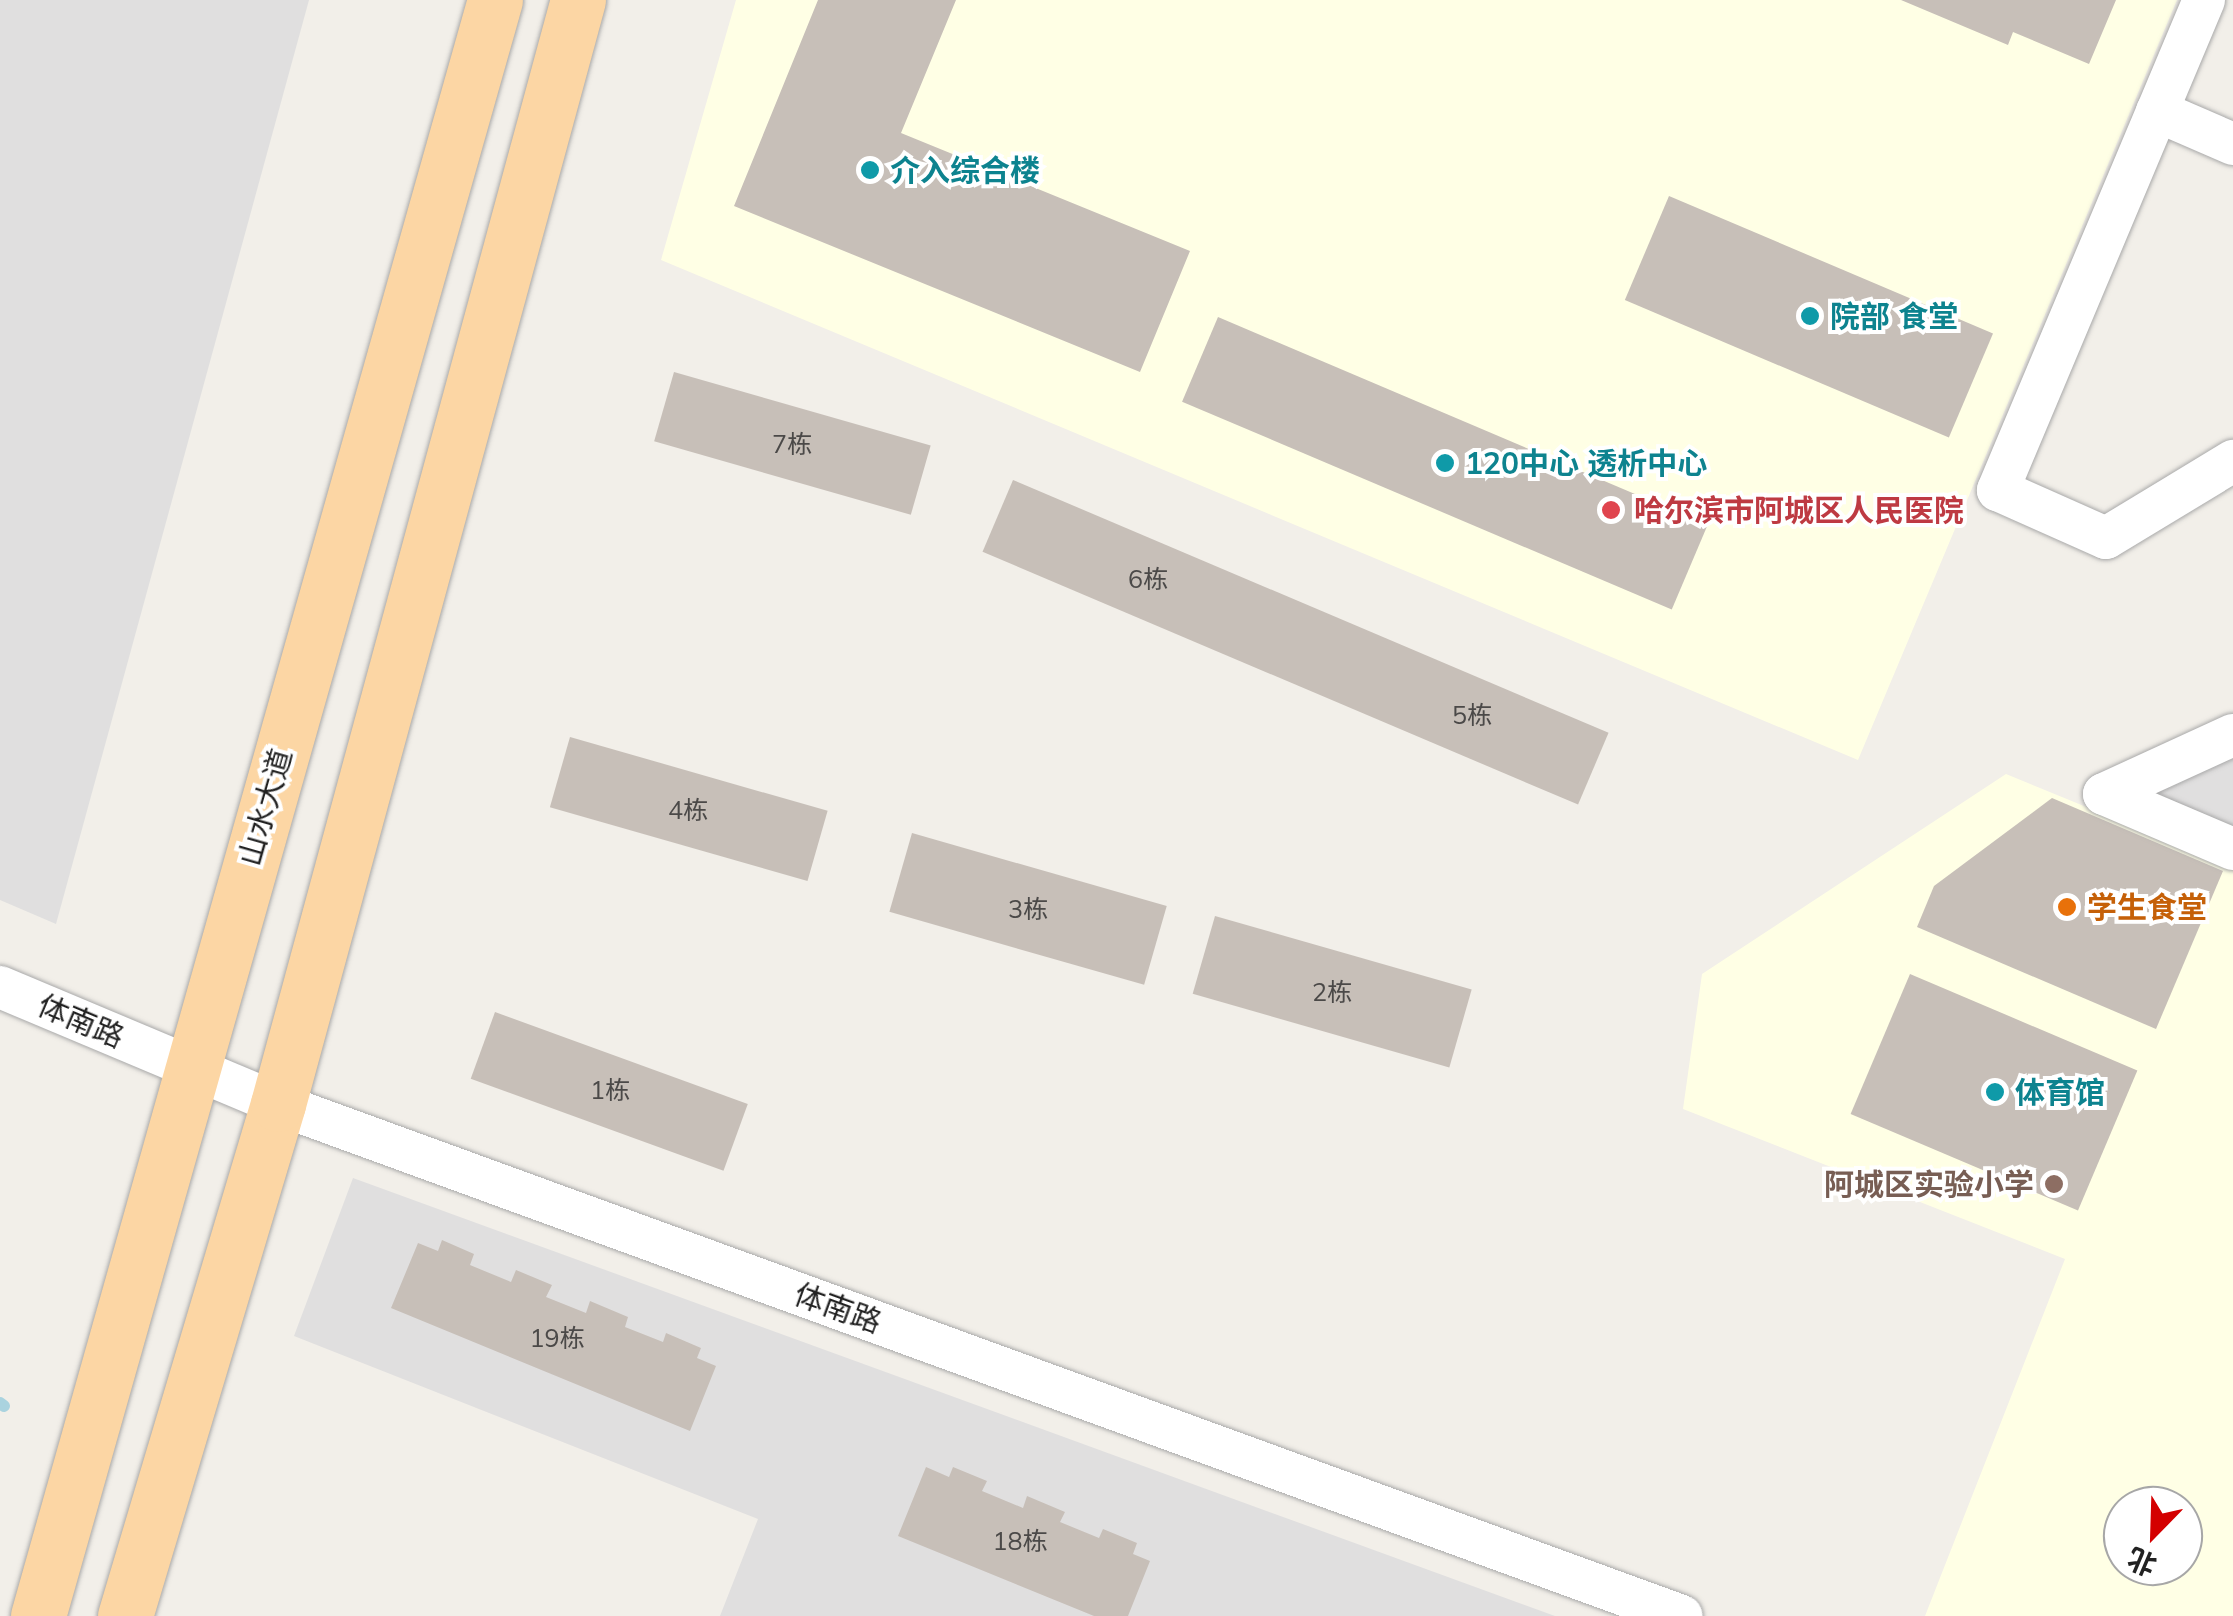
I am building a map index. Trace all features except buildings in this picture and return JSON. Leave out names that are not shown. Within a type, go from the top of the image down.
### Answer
[{"type":"main road","name":"山水大道","points":[[38,1616],[495,0]]},
{"type":"main road","points":[[125,1616],[278,1104],[578,0]]},
{"type":"street","points":[[2204,0],[1998,490],[2106,538],[2233,461]]},
{"type":"street","points":[[2157,111],[2233,144]]},
{"type":"street","points":[[2233,735],[2104,794],[2233,848]]},
{"type":"street","name":"体南路","points":[[0,987],[278,1104],[1682,1616]]},
{"type":"shaded area","points":[[0,0],[309,0],[56,924],[0,900]]},
{"type":"shaded area","name":"哈尔滨市阿城区人民医院","points":[[736,0],[2177,0],[1858,760],[661,260]]},
{"type":"shaded area","points":[[2233,719],[2233,833],[2126,788]]},
{"type":"shaded area","name":"阿城区实验小学","points":[[2006,774],[2233,867],[2233,1616],[1925,1616],[2065,1259],[1683,1109],[1702,974]]},
{"type":"shaded area","points":[[353,1178],[1555,1616],[720,1616],[758,1519],[294,1336]]},
{"type":"waterway","points":[[0,1403],[4,1406]]},
{"type":"place","name":"介入综合楼","points":[[870,170]]},
{"type":"place","name":"院部 食堂","points":[[1810,316]]},
{"type":"place","name":"120中心 透析中心","points":[[1445,463]]},
{"type":"place","name":"哈尔滨市阿城区人民医院","points":[[1611,510]]},
{"type":"place","name":"学生食堂","points":[[2067,907]]},
{"type":"place","name":"体育馆","points":[[1995,1092]]},
{"type":"place","name":"阿城区实验小学","points":[[2054,1184]]}]
